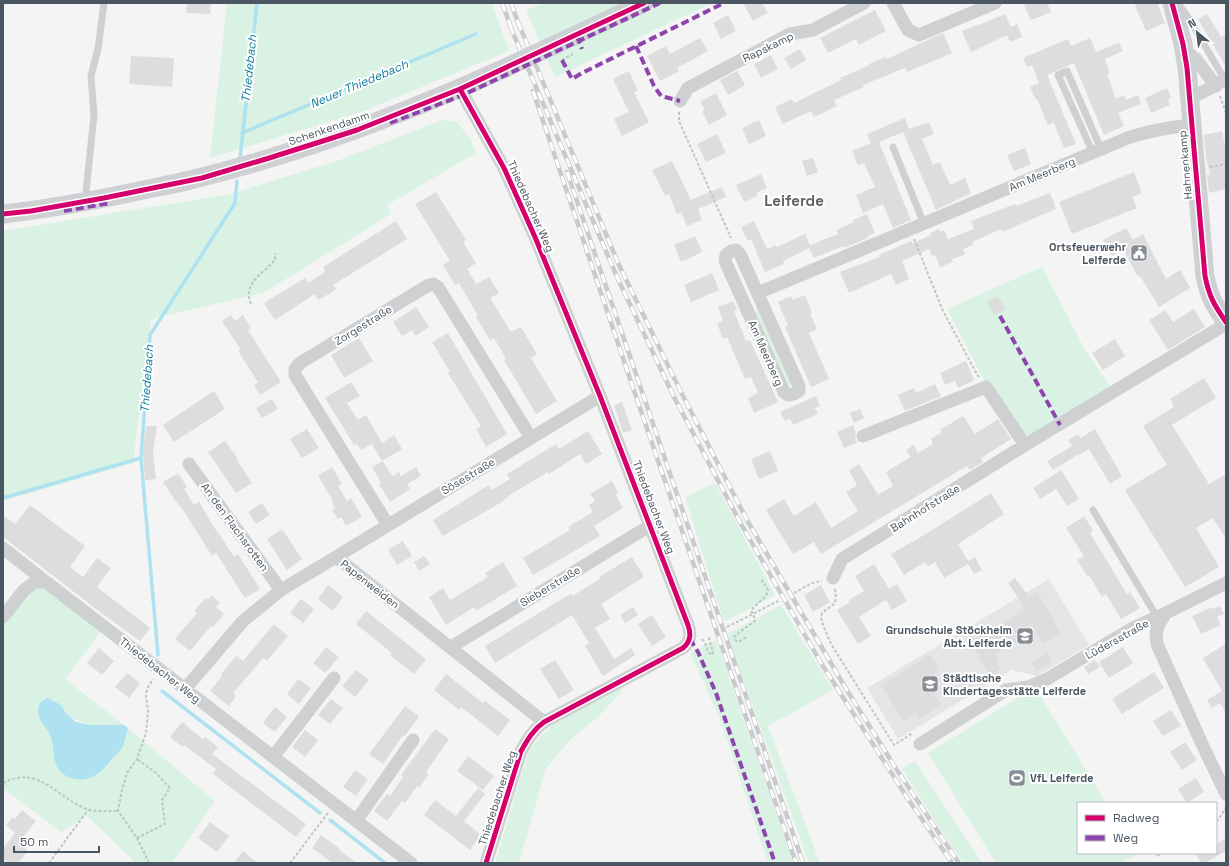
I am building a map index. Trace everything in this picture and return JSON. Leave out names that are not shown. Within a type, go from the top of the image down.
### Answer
[{"type":"street","name":"Schenkendamm","points":[[3,214],[85,202],[202,178],[357,130],[503,69],[644,3]]},
{"type":"street","name":"Rapskamp","points":[[680,101],[688,88],[790,34],[813,30],[864,3]]},
{"type":"street","points":[[893,3],[908,30],[919,35],[995,3]]},
{"type":"street","name":"Hahnenkamp","points":[[1172,3],[1177,19],[1187,68],[1205,276],[1211,299],[1226,323]]},
{"type":"street","points":[[1184,50],[1222,82],[1190,98]]},
{"type":"street","name":"Thiedebacher Weg","points":[[460,88],[515,191],[600,396],[688,625],[690,635],[690,639],[686,645],[678,651],[544,722],[535,729],[521,751],[486,863]]},
{"type":"street","name":"Am Meerberg","points":[[758,293],[1130,137],[1169,127],[1192,125]]},
{"type":"street","name":"Am Meerberg","points":[[736,250],[740,254],[758,293],[799,386],[799,391],[794,394],[788,395],[784,392],[725,261],[726,255],[736,250]]},
{"type":"street","name":"Zorgestraße","points":[[388,525],[295,375],[295,369],[300,364],[426,286],[433,284],[438,287],[531,438]]},
{"type":"street","name":"Bahnhofstraße","points":[[833,578],[842,559],[1025,445],[1226,323]]},
{"type":"street","points":[[863,436],[986,387],[1025,445]]},
{"type":"street","name":"Sösestraße","points":[[336,557],[600,396]]},
{"type":"street","name":"An den Flachsrotten","points":[[189,464],[281,590]]},
{"type":"street","name":"Sieberstraße","points":[[450,647],[650,525]]},
{"type":"street","name":"Thiedebacher Weg","points":[[3,548],[159,670],[411,863]]},
{"type":"street","name":"Papenweiden","points":[[185,689],[243,621],[281,590],[336,557],[544,722]]},
{"type":"street","points":[[3,617],[24,590],[35,582],[46,582]]},
{"type":"street","name":"Lüdersstraße","points":[[920,744],[1006,690],[1028,687],[1047,679],[1131,629],[1226,583]]},
{"type":"street","name":"Lüdersstraße","points":[[1162,615],[1156,633],[1157,644],[1226,794]]},
{"type":"street","points":[[273,757],[334,678]]},
{"type":"street","points":[[356,821],[413,740]]},
{"type":"lane","points":[[85,202],[94,115],[91,76],[98,49],[104,3]]},
{"type":"lane","points":[[1177,3],[1186,14],[1222,82]]},
{"type":"lane","points":[[1067,71],[1097,151],[1058,75],[1067,71]]},
{"type":"lane","points":[[893,147],[924,224]]},
{"type":"lane","points":[[1093,510],[1162,615]]},
{"type":"path","points":[[1222,82],[1226,112]]},
{"type":"path","points":[[680,101],[678,121],[736,250]]},
{"type":"path","points":[[910,230],[943,311],[982,383],[986,387]]},
{"type":"path","points":[[250,304],[248,298],[250,285],[274,260],[275,253]]},
{"type":"path","points":[[794,593],[812,583],[833,578],[837,597],[836,601],[834,605],[822,613],[821,618],[831,644],[894,745],[914,733],[920,744]]},
{"type":"path","points":[[746,637],[740,641],[734,640],[734,637],[754,621],[755,618],[751,610],[766,596],[768,590],[761,579]]},
{"type":"path","points":[[727,627],[778,601]]},
{"type":"path","points":[[690,639],[702,638],[708,652],[711,655],[713,652],[709,639],[711,636]]},
{"type":"path","points":[[148,863],[137,838],[118,812],[127,773],[137,758],[146,733],[148,722],[147,689],[159,670]]},
{"type":"path","points":[[137,758],[155,772],[170,788],[162,800],[165,824],[137,838]]},
{"type":"path","points":[[3,783],[20,777],[35,780],[50,786],[68,800],[88,810],[118,812]]},
{"type":"path","points":[[290,863],[334,804]]},
{"type":"path","points":[[1217,820],[1220,819],[1226,807]]},
{"type":"path","points":[[49,863],[88,810]]},
{"type":"shaded area","points":[[1049,579],[1089,645],[1037,676],[1012,670],[898,739],[867,688]]},
{"type":"green space","points":[[227,3],[492,3],[509,51],[361,112],[210,158]]},
{"type":"green space","points":[[545,3],[712,3],[555,77],[526,10]]},
{"type":"green space","points":[[442,120],[457,122],[471,140],[476,153],[387,205],[391,214],[265,292],[151,319],[133,463],[3,501],[3,231],[230,194],[337,161]]},
{"type":"green space","points":[[1042,267],[1085,350],[1110,386],[1030,436],[1025,434],[989,381],[985,382],[947,309]]},
{"type":"green space","points":[[760,309],[793,383],[789,386],[786,386],[754,313]]},
{"type":"green space","points":[[715,483],[775,595],[724,622],[685,497]]},
{"type":"green space","points":[[35,582],[104,627],[65,679],[124,725],[215,801],[172,863],[136,863],[87,816],[61,832],[3,788],[3,617]],"holes":[[[57,703],[69,717],[91,725],[124,725],[123,746],[108,765],[96,775],[53,755],[51,736],[41,720]]]},
{"type":"green space","points":[[781,605],[833,690],[768,726],[820,863],[809,863],[727,634]]},
{"type":"green space","points":[[716,640],[793,863],[768,863],[719,716],[690,653]]},
{"type":"green space","points":[[625,687],[598,717],[570,740],[546,768],[519,863],[495,863],[528,753],[540,737],[554,724]]},
{"type":"green space","name":"VfL Leiferde","points":[[1035,687],[1105,802],[1077,802],[1077,854],[1136,854],[1122,863],[996,863],[928,753]]},
{"type":"green space","points":[[915,761],[982,863],[964,863],[953,848],[902,769]]},
{"type":"water","points":[[47,698],[61,705],[66,713],[76,722],[91,725],[124,725],[128,728],[122,748],[97,774],[87,779],[75,779],[65,775],[59,769],[55,760],[52,740],[38,715],[39,705]]},
{"type":"building","points":[[187,3],[211,3],[210,14],[186,13]]},
{"type":"building","points":[[743,3],[762,3],[768,13],[753,21]]},
{"type":"building","points":[[1023,3],[1047,3],[1051,12],[1031,20]]},
{"type":"building","points":[[1134,3],[1157,3],[1165,23],[1146,31]]},
{"type":"building","points":[[875,10],[886,31],[859,45],[856,39],[828,53],[820,38]]},
{"type":"building","points":[[1005,14],[1011,27],[1017,24],[1022,37],[1010,42],[1007,35],[971,52],[962,31]]},
{"type":"building","points":[[1207,14],[1221,37],[1226,34],[1226,67],[1198,19]]},
{"type":"building","points":[[728,15],[736,31],[721,39],[713,23]]},
{"type":"building","points":[[943,33],[952,53],[907,72],[905,68],[863,85],[864,87],[834,100],[837,106],[814,117],[811,111],[783,124],[775,107],[792,99],[794,103],[841,80],[840,78],[870,65],[869,64],[886,57],[887,59]]},
{"type":"building","points":[[700,38],[708,51],[677,68],[679,71],[660,81],[647,56],[666,46],[670,54]]},
{"type":"building","points":[[1090,38],[1096,52],[1119,43],[1123,51],[1105,59],[1110,73],[1107,74],[1116,99],[1124,95],[1126,100],[1138,95],[1141,104],[1118,113],[1124,126],[1104,135],[1074,63],[1047,75],[1076,144],[1064,148],[1054,123],[1048,125],[1030,87],[1039,83],[1032,65],[1027,67],[1023,58],[1068,39],[1071,46]]},
{"type":"building","points":[[800,49],[806,60],[791,69],[784,58]]},
{"type":"building","points":[[771,55],[778,69],[761,78],[754,64]]},
{"type":"building","points":[[131,56],[174,58],[172,87],[129,84]]},
{"type":"building","points":[[629,71],[638,91],[634,92],[649,122],[622,136],[614,119],[629,112],[613,79]]},
{"type":"building","points":[[737,71],[745,85],[728,95],[720,80]]},
{"type":"building","points":[[1167,88],[1171,97],[1168,99],[1170,105],[1151,113],[1145,98]]},
{"type":"building","points":[[716,93],[727,115],[709,125],[702,111],[705,110],[700,102]]},
{"type":"building","points":[[905,118],[909,129],[929,122],[934,134],[922,139],[933,165],[940,162],[950,185],[965,178],[971,193],[936,210],[903,132],[879,142],[911,220],[893,228],[883,204],[863,213],[856,195],[875,187],[864,163],[858,165],[852,151],[871,143],[867,134]]},
{"type":"building","points":[[759,120],[766,136],[749,144],[742,128]]},
{"type":"building","points":[[1222,131],[1226,150],[1226,189],[1209,193],[1207,175],[1210,175],[1206,157],[1204,135]]},
{"type":"building","points":[[717,134],[726,153],[706,162],[697,144]]},
{"type":"building","points":[[1025,148],[1031,164],[1014,171],[1007,155]]},
{"type":"building","points":[[813,158],[818,172],[807,176],[802,161]]},
{"type":"building","points":[[672,161],[691,200],[722,187],[726,197],[698,209],[702,220],[687,226],[681,212],[677,214],[669,194],[665,196],[652,170]]},
{"type":"building","points":[[1134,172],[1142,193],[1132,197],[1137,208],[1072,234],[1059,202]]},
{"type":"building","points":[[761,174],[767,188],[756,193],[758,196],[744,202],[736,185]]},
{"type":"building","points":[[436,192],[466,240],[463,242],[476,263],[467,269],[476,284],[489,277],[499,293],[490,298],[511,332],[521,327],[537,354],[531,358],[557,401],[536,414],[504,360],[506,359],[494,338],[490,340],[476,317],[478,316],[459,283],[455,285],[443,265],[450,261],[415,204]]},
{"type":"building","points":[[1050,193],[1056,209],[1002,232],[1001,229],[972,242],[973,245],[963,249],[965,254],[951,260],[953,262],[940,267],[935,255],[932,256],[929,249],[902,261],[909,279],[896,285],[891,274],[849,293],[840,272],[880,257],[879,255],[911,241],[913,243],[931,235],[930,233],[939,229],[940,232],[944,230],[948,239],[974,229],[971,221],[1015,204],[1016,206]]},
{"type":"building","points":[[867,214],[875,233],[867,236],[868,238],[814,258],[809,248],[783,261],[784,264],[765,272],[751,239],[748,241],[741,227],[754,221],[767,249],[776,245],[777,247],[805,234],[810,245],[838,234],[836,230]]},
{"type":"building","points":[[396,221],[407,239],[333,285],[336,289],[327,295],[318,300],[315,294],[275,320],[264,303],[305,278],[308,283],[325,272],[323,267]]},
{"type":"building","points":[[1126,228],[1133,240],[1143,234],[1166,279],[1180,270],[1190,288],[1159,307],[1140,276],[1138,277],[1123,249],[1112,256],[1103,240]]},
{"type":"building","points":[[695,236],[702,252],[681,262],[674,245]]},
{"type":"building","points":[[712,273],[719,290],[691,302],[684,285]]},
{"type":"building","points":[[805,295],[812,313],[810,314],[817,329],[809,333],[829,379],[811,387],[785,327],[788,326],[778,302],[791,296],[793,300]]},
{"type":"building","points":[[998,296],[1005,309],[994,315],[987,302]]},
{"type":"building","points":[[733,301],[737,310],[734,311],[746,341],[750,340],[778,402],[754,413],[748,398],[758,393],[751,377],[745,379],[727,337],[723,339],[717,323],[723,321],[718,307]]},
{"type":"building","points":[[416,307],[429,327],[415,336],[412,330],[402,336],[393,322]]},
{"type":"building","points":[[1194,309],[1205,327],[1168,350],[1149,320],[1165,310],[1173,322]]},
{"type":"building","points":[[231,315],[235,321],[243,315],[251,328],[248,330],[281,382],[260,395],[254,385],[258,382],[238,351],[241,350],[222,321]]},
{"type":"building","points":[[448,333],[507,434],[486,447],[476,429],[481,426],[448,373],[450,372],[432,342]]},
{"type":"building","points":[[359,338],[373,361],[344,378],[331,355]]},
{"type":"building","points":[[1115,339],[1125,356],[1103,370],[1092,353]]},
{"type":"building","points":[[966,361],[974,380],[958,388],[955,381],[945,385],[940,373]]},
{"type":"building","points":[[1204,378],[1216,398],[1172,425],[1209,484],[1226,474],[1226,539],[1213,518],[1196,528],[1219,567],[1185,587],[1125,490],[1167,465],[1143,426],[1174,407],[1170,399]]},
{"type":"building","points":[[351,382],[360,396],[347,403],[358,420],[366,415],[382,443],[394,435],[402,449],[382,461],[372,444],[361,450],[357,444],[354,445],[325,398]]},
{"type":"building","points":[[935,384],[941,396],[905,411],[898,395],[914,388],[916,393]]},
{"type":"building","points":[[214,391],[225,409],[174,442],[163,425]]},
{"type":"building","points":[[816,396],[820,406],[815,408],[818,414],[793,425],[790,418],[785,421],[780,412]]},
{"type":"building","points":[[272,399],[278,409],[262,418],[256,408]]},
{"type":"building","points":[[622,402],[632,430],[623,433],[614,405]]},
{"type":"building","points":[[860,409],[864,418],[854,423],[850,413]]},
{"type":"building","points":[[963,416],[975,434],[998,419],[1011,439],[981,458],[983,462],[970,470],[967,466],[821,554],[814,542],[793,554],[766,510],[784,499],[794,516],[816,502],[831,528],[858,511],[846,492],[857,485],[849,470],[859,464],[878,495],[893,486],[886,472],[911,457],[906,450],[914,445],[918,453],[933,444],[931,439],[942,432],[940,430]]},
{"type":"building","points":[[853,425],[856,433],[855,439],[858,442],[844,448],[837,432]]},
{"type":"building","points":[[146,426],[157,426],[153,452],[156,479],[145,480],[143,453]]},
{"type":"building","points":[[307,429],[319,448],[302,458],[290,439]]},
{"type":"building","points":[[1095,429],[1122,476],[1110,484],[1089,449],[1053,470],[1047,461],[1072,446],[1068,440],[1078,434],[1080,438]]},
{"type":"building","points":[[588,431],[602,454],[586,464],[580,454],[549,474],[548,472],[508,496],[500,503],[443,536],[433,520],[489,485],[492,490],[510,479],[507,474],[556,444],[559,449]]},
{"type":"building","points":[[225,441],[238,459],[237,460],[252,483],[236,493],[208,452]]},
{"type":"building","points":[[770,451],[778,471],[759,479],[751,459]]},
{"type":"building","points":[[383,461],[392,476],[399,472],[401,476],[416,467],[421,476],[407,484],[410,489],[390,502],[379,484],[381,483],[372,467]]},
{"type":"building","points":[[332,467],[342,484],[338,486],[347,501],[351,498],[362,517],[346,526],[341,517],[338,519],[332,510],[335,508],[332,502],[333,501],[318,476]]},
{"type":"building","points":[[1061,470],[1079,499],[1067,506],[1056,489],[1040,499],[1033,488]]},
{"type":"building","points":[[178,473],[187,487],[184,489],[194,505],[199,502],[234,557],[238,554],[260,589],[245,598],[216,553],[212,556],[180,505],[179,506],[163,482]]},
{"type":"building","points":[[612,481],[618,492],[615,494],[623,508],[594,526],[600,536],[533,575],[523,558],[570,530],[568,527],[593,512],[589,505],[595,501],[590,494]]},
{"type":"building","points":[[991,493],[1004,514],[958,544],[968,561],[975,557],[982,570],[974,574],[968,564],[944,578],[935,562],[928,567],[925,562],[904,575],[891,554]]},
{"type":"building","points":[[262,503],[270,515],[256,524],[248,512]]},
{"type":"building","points":[[30,505],[85,546],[70,567],[83,577],[97,558],[111,568],[97,587],[150,628],[140,641],[3,537],[3,515],[15,524]]},
{"type":"building","points":[[1084,516],[1093,530],[1090,533],[1127,594],[1130,592],[1140,608],[1121,619],[1106,594],[1102,597],[1089,575],[1087,576],[1077,560],[1084,556],[1066,528]]},
{"type":"building","points":[[282,529],[302,559],[287,570],[267,539]]},
{"type":"building","points":[[403,541],[412,556],[397,565],[388,550]]},
{"type":"building","points":[[424,556],[430,564],[419,571],[414,562]]},
{"type":"building","points":[[632,557],[644,577],[601,604],[610,619],[595,628],[614,659],[631,648],[635,655],[603,676],[585,646],[589,643],[572,615],[495,663],[485,646],[562,599],[571,594],[572,596],[600,579],[599,577]]},
{"type":"building","points":[[503,562],[517,586],[476,611],[474,607],[446,625],[429,597],[443,588],[450,600],[488,577],[485,573]]},
{"type":"building","points":[[874,564],[889,589],[897,584],[907,601],[892,610],[886,600],[859,617],[871,636],[858,644],[837,610],[850,602],[849,600],[864,591],[855,576]]},
{"type":"building","points":[[1015,578],[1029,597],[1037,592],[1061,633],[1043,644],[1031,623],[1013,634],[1017,641],[995,654],[999,659],[996,661],[1001,669],[991,676],[970,642],[981,635],[982,637],[1025,610],[1008,583]]},
{"type":"building","points":[[328,585],[343,597],[333,611],[318,599]]},
{"type":"building","points":[[821,585],[830,602],[813,612],[804,595]]},
{"type":"building","points":[[212,595],[220,603],[216,607],[224,614],[213,627],[211,626],[190,651],[175,639],[197,613],[194,611],[206,598],[208,600]]},
{"type":"building","points":[[301,599],[314,609],[303,623],[290,613]]},
{"type":"building","points":[[1220,606],[1224,614],[1217,617],[1221,625],[1201,634],[1192,616],[1212,607],[1213,609]]},
{"type":"building","points":[[633,607],[638,615],[625,623],[620,615]]},
{"type":"building","points":[[366,611],[426,659],[414,674],[390,655],[392,653],[356,624]]},
{"type":"building","points":[[652,615],[666,637],[652,646],[638,624]]},
{"type":"building","points":[[274,624],[288,636],[267,661],[263,658],[233,693],[236,696],[229,706],[210,691],[222,676],[221,674],[236,656],[243,661]]},
{"type":"building","points":[[1226,644],[1226,713],[1220,703],[1212,708],[1207,700],[1222,691],[1203,658]]},
{"type":"building","points":[[326,647],[339,657],[325,673],[313,663]]},
{"type":"building","points":[[1123,647],[1133,663],[1109,678],[1099,662]]},
{"type":"building","points":[[99,648],[114,661],[102,675],[87,663]]},
{"type":"building","points":[[1047,653],[1052,662],[1037,671],[1032,662]]},
{"type":"building","points":[[930,655],[940,670],[932,675],[940,688],[933,692],[942,705],[919,720],[915,714],[904,721],[881,685]]},
{"type":"building","points":[[555,660],[574,690],[559,699],[540,669]]},
{"type":"building","points":[[1095,660],[1100,667],[1088,674],[1084,667]]},
{"type":"building","points":[[356,670],[369,680],[355,697],[342,686]]},
{"type":"building","points":[[1154,672],[1164,688],[1122,714],[1112,699]]},
{"type":"building","points":[[127,673],[140,683],[129,698],[115,687]]},
{"type":"building","points":[[446,674],[483,703],[485,701],[510,720],[498,736],[461,707],[459,710],[434,690]]},
{"type":"building","points":[[298,679],[311,688],[299,704],[287,694]]},
{"type":"building","points":[[331,699],[343,708],[330,724],[318,715]]},
{"type":"building","points":[[405,706],[419,716],[405,736],[403,735],[383,764],[369,754]]},
{"type":"building","points":[[275,707],[287,717],[275,732],[263,723]]},
{"type":"building","points":[[1171,710],[1181,726],[1163,736],[1153,721]]},
{"type":"building","points":[[182,722],[203,739],[205,737],[218,747],[212,754],[306,824],[296,837],[213,774],[216,769],[184,745],[182,747],[170,737]]},
{"type":"building","points":[[435,729],[449,739],[426,772],[429,774],[419,788],[417,786],[405,803],[402,801],[387,821],[374,811],[387,794],[390,796],[403,777],[401,775]]},
{"type":"building","points":[[305,730],[318,740],[305,757],[292,747]]},
{"type":"building","points":[[1185,742],[1197,760],[1182,770],[1170,752]]},
{"type":"building","points":[[468,756],[494,776],[483,790],[457,771]]},
{"type":"building","points":[[355,770],[368,779],[356,796],[343,787]]},
{"type":"building","points":[[1196,778],[1204,792],[1186,802],[1178,789]]},
{"type":"building","points":[[478,788],[485,794],[464,821],[481,835],[470,850],[424,815],[435,800],[456,816]]},
{"type":"building","points":[[22,810],[36,821],[18,843],[28,851],[18,863],[8,863],[3,859],[3,849],[15,833],[6,825],[13,817],[15,819]]},
{"type":"building","points":[[210,822],[229,836],[217,852],[198,838]]},
{"type":"building","points":[[321,835],[357,863],[332,863],[312,848]]},
{"type":"building","points":[[1226,838],[1226,851],[1205,863],[1201,863],[1196,854],[1217,854],[1217,844]]},
{"type":"building","points":[[243,851],[258,863],[234,863]]},
{"type":"waterway","name":"Thiedebach","points":[[240,159],[257,3]]},
{"type":"waterway","name":"Neuer Thiedebach","points":[[242,133],[476,34]]},
{"type":"waterway","name":"Thiedebach","points":[[3,498],[141,458],[150,335],[235,203],[237,181]]},
{"type":"waterway","points":[[141,458],[158,655]]},
{"type":"waterway","points":[[162,691],[320,813]]},
{"type":"waterway","points":[[330,820],[385,863]]},
{"type":"railway","points":[[502,3],[512,30]]},
{"type":"railway","points":[[511,3],[520,28]]},
{"type":"railway","points":[[518,22],[618,263],[681,392],[747,520],[845,687],[897,770],[959,863]]},
{"type":"railway","points":[[510,26],[617,277],[675,399],[741,524],[821,663],[908,799],[952,863]]},
{"type":"railway","points":[[533,91],[796,863]]},
{"type":"railway","points":[[567,172],[803,863]]},
{"type":"marked path","points":[[390,123],[463,95],[660,3]]},
{"type":"marked path","points":[[562,60],[572,79],[724,3]]},
{"type":"marked path","points":[[577,36],[582,49]]},
{"type":"marked path","points":[[636,46],[654,86],[661,96],[680,101]]},
{"type":"marked path","points":[[64,211],[110,203]]},
{"type":"marked path","points":[[1000,316],[1060,425]]},
{"type":"marked path","points":[[690,639],[698,652],[716,693],[775,863]]},
{"type":"cycle path","points":[[3,214],[31,211],[104,198],[202,178],[357,130],[460,89],[644,3]]},
{"type":"cycle path","points":[[1172,3],[1183,44],[1187,68],[1205,276],[1212,300],[1226,322]]},
{"type":"cycle path","points":[[460,89],[504,168],[535,237],[600,396],[690,631],[688,643],[683,648],[540,725],[528,739],[521,751],[486,863]]},
{"type":"place","name":"Ortsfeuerwehr Leiferde","points":[[1139,253]]},
{"type":"place","name":"Grundschule Stöckheim Abt. Leiferde","points":[[1025,636]]},
{"type":"place","name":"Städtische Kindertagesstätte Leiferde","points":[[930,684]]},
{"type":"place","name":"VfL Leiferde","points":[[1017,778]]},
{"type":"district","name":"Leiferde","points":[[794,200]]}]
